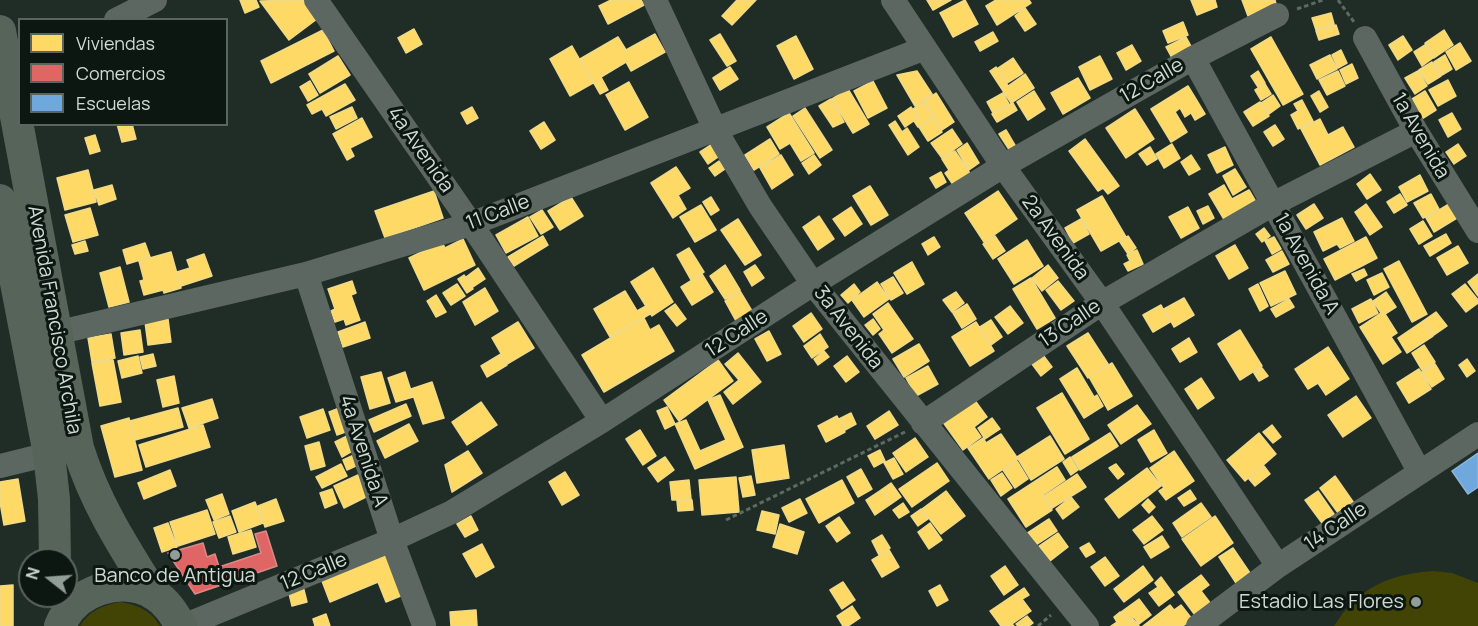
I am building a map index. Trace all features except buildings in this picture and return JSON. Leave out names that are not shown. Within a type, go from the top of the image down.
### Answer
[{"type":"main road","name":"Avenida Francisco Archila","points":[[0,31],[18,118]]},
{"type":"main road","name":"Avenida Francisco Archila","points":[[19,126],[78,448],[106,519],[153,594]]},
{"type":"main road","name":"Avenida Francisco Archila","points":[[0,200],[49,454],[54,499],[55,548]]},
{"type":"main road","points":[[59,626],[80,599],[103,587],[129,585],[153,594],[165,602],[182,626]]},
{"type":"main road","points":[[57,608],[59,626]]},
{"type":"street","points":[[120,18],[155,0]]},
{"type":"street","name":"4a Avenida","points":[[316,0],[471,224],[602,421]]},
{"type":"street","name":"3a Avenida","points":[[655,0],[715,129],[760,206],[813,284],[1087,626]]},
{"type":"street","name":"2a Avenida","points":[[893,0],[1003,166],[1102,303],[1278,566]]},
{"type":"street","name":"12 Calle","points":[[182,626],[392,540],[452,512],[602,421],[813,284],[1003,166],[1193,58],[1278,15]]},
{"type":"street","name":"1a Avenida","points":[[1365,38],[1416,131],[1478,231]]},
{"type":"street","name":"11 Calle","points":[[57,333],[306,274],[471,224],[925,48]]},
{"type":"street","name":"1a Avenida A","points":[[1193,58],[1419,471]]},
{"type":"street","name":"13 Calle","points":[[923,423],[1102,303],[1273,204],[1416,131]]},
{"type":"street","name":"4a Avenida A","points":[[306,274],[392,540],[424,625]]},
{"type":"street","name":"14 Calle","points":[[1198,626],[1278,566],[1478,434]]},
{"type":"street","points":[[1,460],[49,454]]},
{"type":"path","points":[[1278,15],[1323,0]]},
{"type":"path","points":[[1338,0],[1365,38]]},
{"type":"path","points":[[726,520],[923,423]]},
{"type":"shaded area","name":"Estadio Las Flores","points":[[1433,571],[1452,573],[1478,583],[1478,626],[1334,626],[1353,602],[1376,585],[1402,576]]},
{"type":"shaded area","points":[[120,602],[143,609],[160,626],[80,626],[97,610]]},
{"type":"place","name":"Banco de Antigua","points":[[175,555]]},
{"type":"place","name":"Estadio Las Flores","points":[[1416,602]]}]
